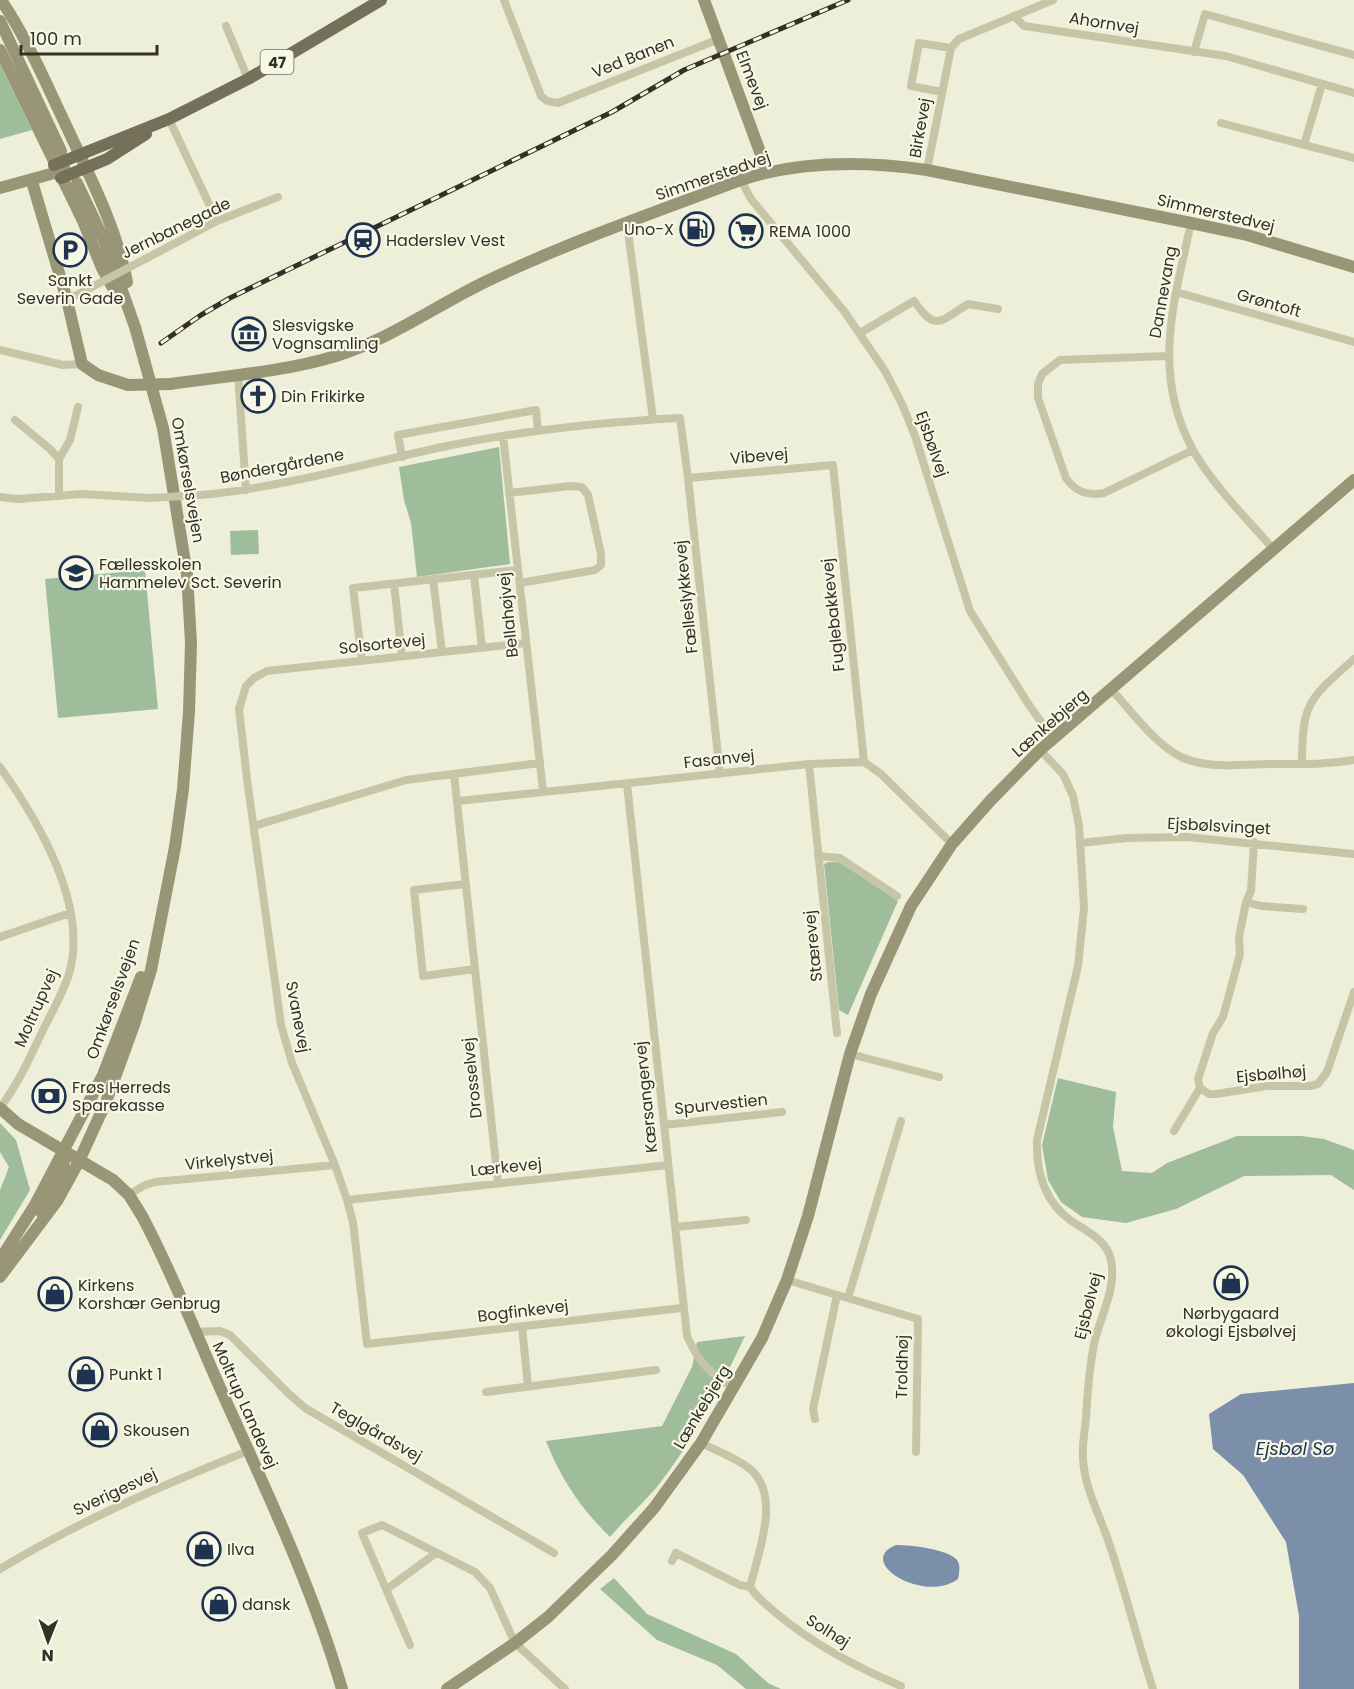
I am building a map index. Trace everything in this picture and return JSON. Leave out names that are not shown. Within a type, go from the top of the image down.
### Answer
[{"type":"main road","name":"47","points":[[58,172],[83,162],[122,138],[169,119],[248,79],[381,0]]},
{"type":"main road","name":"47","points":[[83,162],[107,159],[169,119]]},
{"type":"street","points":[[1,0],[33,56],[112,229],[123,261],[135,327]]},
{"type":"street","name":"Ved Banen","points":[[504,0],[541,96],[547,102],[558,103],[719,39]]},
{"type":"street","name":"Elmevej","points":[[704,0],[767,171]]},
{"type":"street","points":[[951,48],[959,39],[1053,0]]},
{"type":"street","points":[[1194,52],[1204,14],[1354,55]]},
{"type":"street","name":"Ahornvej","points":[[1014,16],[1024,26],[1226,56],[1354,93]]},
{"type":"street","points":[[0,21],[61,151]]},
{"type":"street","points":[[226,26],[248,79]]},
{"type":"street","name":"Birkevej","points":[[927,170],[951,48],[919,42],[911,86],[942,92]]},
{"type":"street","points":[[0,50],[83,221],[102,268],[135,327]]},
{"type":"street","points":[[1304,145],[1322,84]]},
{"type":"street","points":[[169,119],[218,222]]},
{"type":"street","points":[[1221,123],[1354,158]]},
{"type":"street","name":"Simmerstedvej","points":[[82,364],[106,379],[128,385],[170,384],[308,363],[364,345],[531,261],[741,180],[767,171],[848,164],[890,165],[927,170],[1191,223],[1247,236],[1354,267]]},
{"type":"street","points":[[0,183],[58,172]]},
{"type":"street","points":[[0,189],[33,185],[58,172]]},
{"type":"street","points":[[0,189],[58,172]]},
{"type":"street","name":"Ejsbølvej","points":[[741,180],[751,199],[844,311],[885,371],[915,436],[970,611],[1053,739]]},
{"type":"street","name":"Omkørselsvejen","points":[[0,1277],[57,1201],[79,1161],[106,1102],[134,1024],[151,970],[175,847],[183,789],[189,712],[191,643],[187,574],[163,428],[135,327],[104,240],[77,183]]},
{"type":"street","points":[[0,350],[63,365],[82,364],[67,300],[33,185]]},
{"type":"street","name":"Jernbanegade","points":[[67,300],[218,222],[278,197]]},
{"type":"street","name":"Dannevang","points":[[1191,223],[1176,292],[1168,356],[1173,395],[1193,450],[1211,476],[1274,550]]},
{"type":"street","points":[[627,224],[652,419]]},
{"type":"street","name":"Grøntoft","points":[[1176,292],[1354,342]]},
{"type":"street","points":[[860,333],[914,301],[927,319],[935,322],[968,304],[998,309]]},
{"type":"street","points":[[1168,356],[1060,360],[1042,374],[1038,384],[1038,398],[1066,478],[1083,492],[1104,493],[1193,450]]},
{"type":"street","points":[[238,374],[246,490]]},
{"type":"street","points":[[59,496],[59,459],[70,440],[78,407]]},
{"type":"street","points":[[402,457],[398,435],[472,420],[536,410],[538,431]]},
{"type":"street","name":"Bøndergårdene","points":[[0,497],[18,499],[82,494],[150,498],[246,490],[503,436],[652,419],[680,418]]},
{"type":"street","name":"Fælleslykkevej","points":[[680,418],[720,774]]},
{"type":"street","points":[[15,420],[59,459]]},
{"type":"street","name":"Bellahøjvej","points":[[503,436],[543,791]]},
{"type":"street","name":"Vibevej","points":[[688,478],[833,465]]},
{"type":"street","name":"Fuglebakkevej","points":[[833,465],[864,762]]},
{"type":"street","name":"Lænkebjerg","points":[[447,1689],[549,1617],[612,1555],[654,1508],[701,1443],[734,1388],[762,1338],[787,1280],[808,1216],[850,1054],[871,993],[910,906],[952,844],[1040,750],[1354,480]]},
{"type":"street","points":[[509,493],[570,486],[582,487],[588,495],[601,554],[601,565],[595,570],[520,583]]},
{"type":"street","points":[[362,661],[353,588],[518,570]]},
{"type":"street","points":[[474,575],[482,648]]},
{"type":"street","points":[[434,579],[442,652]]},
{"type":"street","points":[[394,584],[402,657]]},
{"type":"street","name":"Solsortevej","points":[[246,686],[254,678],[267,672],[526,643]]},
{"type":"street","points":[[1302,764],[1302,730],[1309,706],[1317,692],[1354,659]]},
{"type":"street","name":"Svanevej","points":[[246,686],[239,709],[281,1025],[292,1063],[335,1165],[353,1222],[367,1344]]},
{"type":"street","points":[[1112,690],[1160,742],[1179,756],[1196,762],[1212,765],[1302,764],[1354,760]]},
{"type":"street","name":"Ejsbølvej","points":[[1040,750],[1063,774],[1073,796],[1081,843],[1084,909],[1078,966],[1037,1140],[1036,1160],[1040,1180],[1051,1200],[1067,1218],[1099,1239],[1111,1257],[1113,1270],[1111,1288],[1095,1340],[1090,1366],[1083,1458],[1088,1487],[1108,1542],[1153,1689]]},
{"type":"street","points":[[864,762],[880,774],[952,844]]},
{"type":"street","name":"Fasanvej","points":[[458,801],[809,764],[864,762]]},
{"type":"street","points":[[254,826],[406,780],[540,763]]},
{"type":"street","name":"Stærevej","points":[[809,764],[837,1033]]},
{"type":"street","name":"Moltrupvej","points":[[0,767],[23,799],[45,841],[65,891],[73,938],[70,973],[62,993],[17,1085],[0,1108]]},
{"type":"street","name":"Drosselvej","points":[[454,774],[498,1183]]},
{"type":"street","name":"Kærsangervej","points":[[627,784],[676,1227],[682,1308],[687,1336],[696,1356],[711,1373],[734,1388]]},
{"type":"street","name":"Ejsbølsvinget","points":[[1081,843],[1126,838],[1187,837],[1354,854]]},
{"type":"street","points":[[1174,1131],[1200,1088],[1198,1079],[1213,1033],[1223,1017],[1240,954],[1239,937],[1246,902],[1251,891],[1254,843]]},
{"type":"street","points":[[818,856],[840,858],[897,896]]},
{"type":"street","points":[[466,884],[414,890],[423,976],[475,969]]},
{"type":"street","points":[[1246,902],[1261,906],[1303,909]]},
{"type":"street","name":"Omkørselsvejen","points":[[0,1260],[35,1205],[112,1053],[145,965],[163,904]]},
{"type":"street","points":[[0,937],[70,913]]},
{"type":"street","name":"Ejsbølhøj","points":[[1200,1088],[1209,1094],[1216,1094],[1267,1086],[1318,1084],[1327,1072],[1354,992]]},
{"type":"street","points":[[79,1161],[81,1138],[103,1086],[112,1053]]},
{"type":"street","points":[[850,1054],[939,1077]]},
{"type":"street","name":"Moltrup Landevej","points":[[0,1108],[18,1124],[113,1180],[129,1195],[153,1237],[248,1451],[312,1600],[342,1689]]},
{"type":"street","name":"Spurvestien","points":[[664,1125],[782,1112]]},
{"type":"street","points":[[849,1298],[901,1121]]},
{"type":"street","points":[[27,1242],[35,1222],[63,1175],[64,1151]]},
{"type":"street","name":"Virkelystvej","points":[[129,1195],[155,1182],[335,1165]]},
{"type":"street","name":"Lærkevej","points":[[346,1200],[668,1165]]},
{"type":"street","points":[[676,1227],[746,1220]]},
{"type":"street","name":"Troldhøj","points":[[787,1280],[918,1319],[916,1452]]},
{"type":"street","points":[[815,1419],[813,1409],[837,1294]]},
{"type":"street","name":"Bogfinkevej","points":[[367,1344],[682,1308]]},
{"type":"street","points":[[522,1326],[528,1387]]},
{"type":"street","name":"Teglgårdsvej","points":[[195,1332],[220,1331],[230,1335],[288,1394],[305,1408],[554,1553]]},
{"type":"street","points":[[486,1392],[656,1370]]},
{"type":"street","points":[[701,1443],[748,1468],[766,1493],[765,1519],[750,1587]]},
{"type":"street","name":"Sverigesvej","points":[[0,1569],[92,1519],[177,1479],[248,1451]]},
{"type":"street","points":[[410,1645],[362,1533],[382,1525],[476,1572],[489,1588],[515,1643],[565,1689]]},
{"type":"street","points":[[387,1589],[436,1553]]},
{"type":"street","name":"Solhøj","points":[[672,1561],[676,1553],[740,1585],[750,1587],[755,1596],[825,1650],[901,1686]]},
{"type":"green space","points":[[0,64],[32,130],[0,139]]},
{"type":"green space","points":[[499,447],[510,564],[417,577],[411,523],[404,500],[399,467]]},
{"type":"green space","points":[[258,530],[259,554],[231,555],[230,531]]},
{"type":"green space","points":[[145,570],[158,709],[58,718],[45,579]]},
{"type":"green space","points":[[839,862],[898,901],[848,1015],[839,1010],[824,864]]},
{"type":"green space","points":[[1058,1078],[1116,1092],[1113,1127],[1122,1171],[1152,1173],[1167,1163],[1237,1136],[1301,1136],[1324,1139],[1354,1150],[1354,1190],[1331,1175],[1244,1176],[1176,1209],[1126,1223],[1082,1217],[1061,1202],[1048,1180],[1042,1145]]},
{"type":"green space","points":[[0,1123],[16,1140],[30,1190],[0,1240],[0,1190],[9,1167],[0,1152]]},
{"type":"green space","points":[[745,1336],[717,1393],[673,1466],[610,1537],[573,1493],[546,1441],[662,1426],[692,1367],[697,1342]]},
{"type":"green space","points":[[614,1578],[647,1614],[736,1654],[768,1683],[781,1689],[746,1689],[717,1665],[657,1640],[600,1589]]},
{"type":"water","name":"Ejsbøl Sø","points":[[1354,1383],[1354,1689],[1299,1689],[1299,1616],[1286,1542],[1243,1475],[1213,1449],[1209,1414],[1241,1394]]},
{"type":"water","points":[[896,1545],[928,1548],[952,1556],[959,1564],[958,1579],[944,1585],[928,1587],[899,1578],[888,1570],[883,1561],[885,1552]]},
{"type":"railway","points":[[161,343],[230,298],[612,112],[684,70],[848,0]]},
{"type":"place","name":"Uno-X","points":[[697,229]]},
{"type":"place","name":"REMA 1000","points":[[746,231]]},
{"type":"place","name":"Haderslev Vest","points":[[363,240]]},
{"type":"place","name":"Sankt Severin Gade","points":[[70,250]]},
{"type":"place","name":"Slesvigske Vognsamling","points":[[249,334]]},
{"type":"place","name":"Din Frikirke","points":[[258,396]]},
{"type":"place","name":"Fællesskolen Hammelev Sct. Severin","points":[[76,573]]},
{"type":"place","name":"Frøs Herreds Sparekasse","points":[[49,1096]]},
{"type":"place","name":"Nørbygaard økologi Ejsbølvej","points":[[1231,1283]]},
{"type":"place","name":"Kirkens Korshær Genbrug","points":[[55,1294]]},
{"type":"place","name":"Punkt 1","points":[[86,1374]]},
{"type":"place","name":"Skousen","points":[[100,1430]]},
{"type":"place","name":"Ilva","points":[[204,1549]]},
{"type":"place","name":"dansk","points":[[219,1604]]}]
